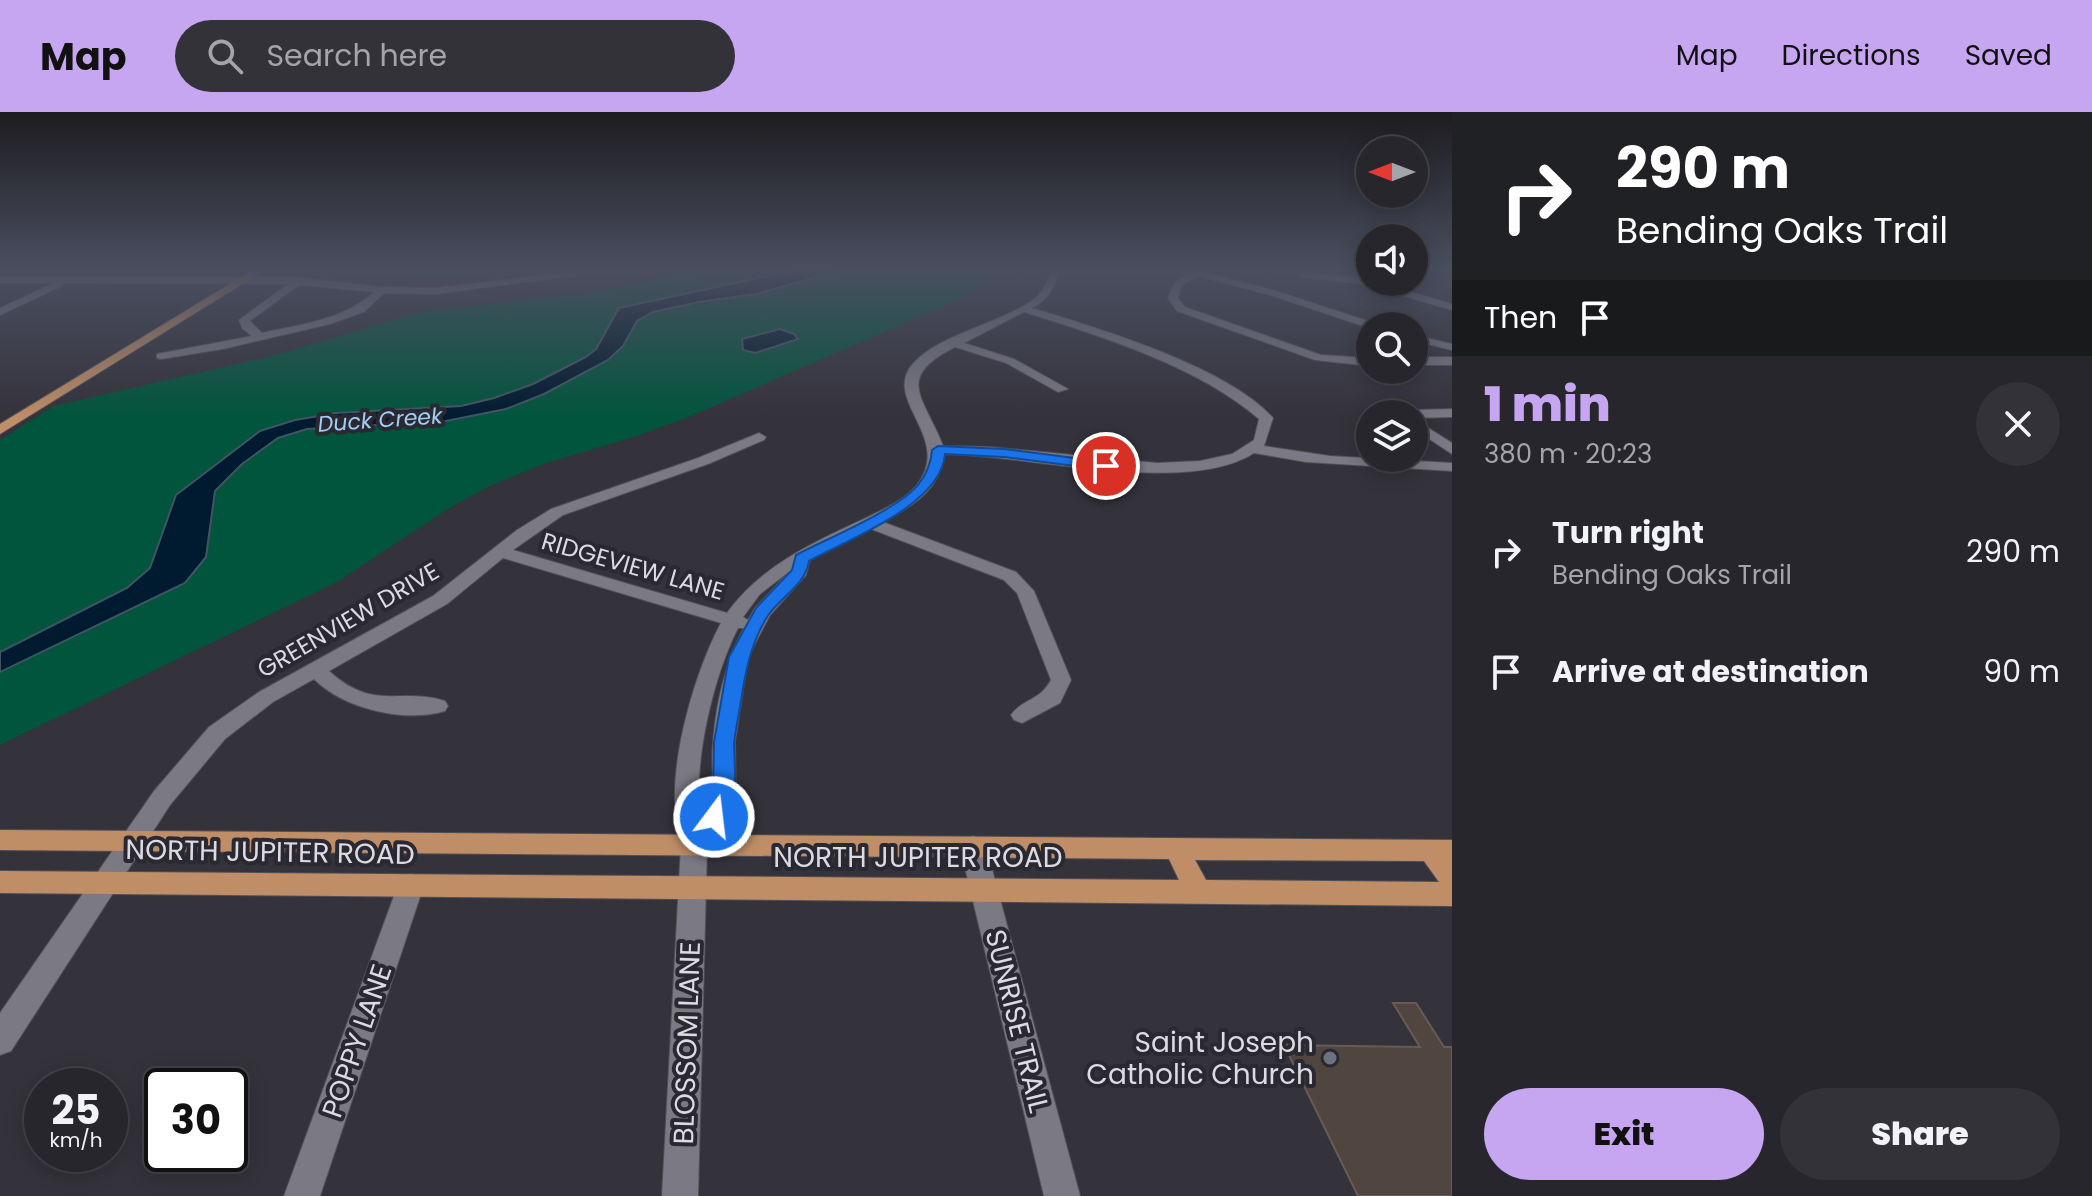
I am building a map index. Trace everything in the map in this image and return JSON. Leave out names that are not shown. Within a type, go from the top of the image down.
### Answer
[{"type":"main road","points":[[0,414],[162,319]]},
{"type":"main road","points":[[0,430],[181,319]]},
{"type":"main road","points":[[20,403],[44,403]]},
{"type":"main road","name":"NORTH JUPITER ROAD","points":[[0,840],[1442,851]]},
{"type":"main road","points":[[1177,849],[1198,891]]},
{"type":"main road","points":[[1442,851],[1452,879]]},
{"type":"main road","name":"NORTH JUPITER ROAD","points":[[0,882],[1452,894]]},
{"type":"street","points":[[246,319],[246,326],[260,337]]},
{"type":"street","points":[[161,356],[335,319]]},
{"type":"street","points":[[694,845],[724,803],[724,742],[742,624],[800,571],[802,558],[900,506],[922,489],[937,464],[938,450],[930,426],[912,399],[908,385],[910,373],[920,362],[1004,319]]},
{"type":"street","points":[[1056,319],[1107,334],[1237,393],[1266,418],[1266,435],[1257,449]]},
{"type":"street","points":[[1204,319],[1319,358],[1356,361]]},
{"type":"street","points":[[1428,341],[1452,347]]},
{"type":"street","points":[[954,343],[1010,361],[1062,389]]},
{"type":"street","points":[[1428,361],[1452,361]]},
{"type":"street","points":[[1428,414],[1452,413]]},
{"type":"street","points":[[1428,433],[1452,450]]},
{"type":"street","name":"GREENVIEW DRIVE","points":[[0,1040],[162,798],[217,733],[266,697],[440,600],[540,522],[566,508],[703,461],[759,437]]},
{"type":"street","points":[[938,450],[1004,453],[1086,465],[1126,467],[1225,461],[1257,449],[1319,461],[1452,467]]},
{"type":"street","points":[[868,522],[990,566],[1010,576],[1025,591],[1061,680],[1052,698],[1022,715]]},
{"type":"street","name":"RIDGEVIEW LANE","points":[[500,552],[742,624]]},
{"type":"street","name":"BLOSSOM LANE","points":[[680,1196],[694,845],[686,800],[703,690],[715,653],[742,624]]},
{"type":"street","points":[[315,669],[341,693],[357,700],[403,706],[437,706]]},
{"type":"street","name":"SUNRISE TRAIL","points":[[973,847],[1062,1196]]},
{"type":"street","name":"POPPY LANE","points":[[302,1196],[411,885]]},
{"type":"green space","points":[[398,319],[915,319],[691,416],[631,438],[546,463],[490,486],[451,507],[337,582],[0,745],[0,440],[54,406],[280,354]]},
{"type":"water","name":"Duck Creek","points":[[613,319],[641,319],[623,346],[608,360],[544,394],[506,409],[446,421],[307,429],[278,438],[242,464],[215,491],[206,557],[185,583],[0,672],[0,652],[127,588],[150,568],[176,495],[260,431],[295,420],[336,413],[461,406],[494,398],[533,384],[596,349]]},
{"type":"water","points":[[780,329],[794,334],[798,339],[755,353],[743,350],[742,339]]},
{"type":"building","points":[[1393,1003],[1416,1003],[1444,1047],[1452,1047],[1452,1196],[1358,1196],[1284,1045],[1420,1047]]},
{"type":"place","name":"Saint Joseph Catholic Church","points":[[1330,1058]]},
{"type":"route","points":[[714,817],[724,803],[724,742],[738,657],[762,612],[778,591],[800,571],[802,558],[900,506],[922,489],[937,464],[938,450],[1004,453],[1106,466]]}]
